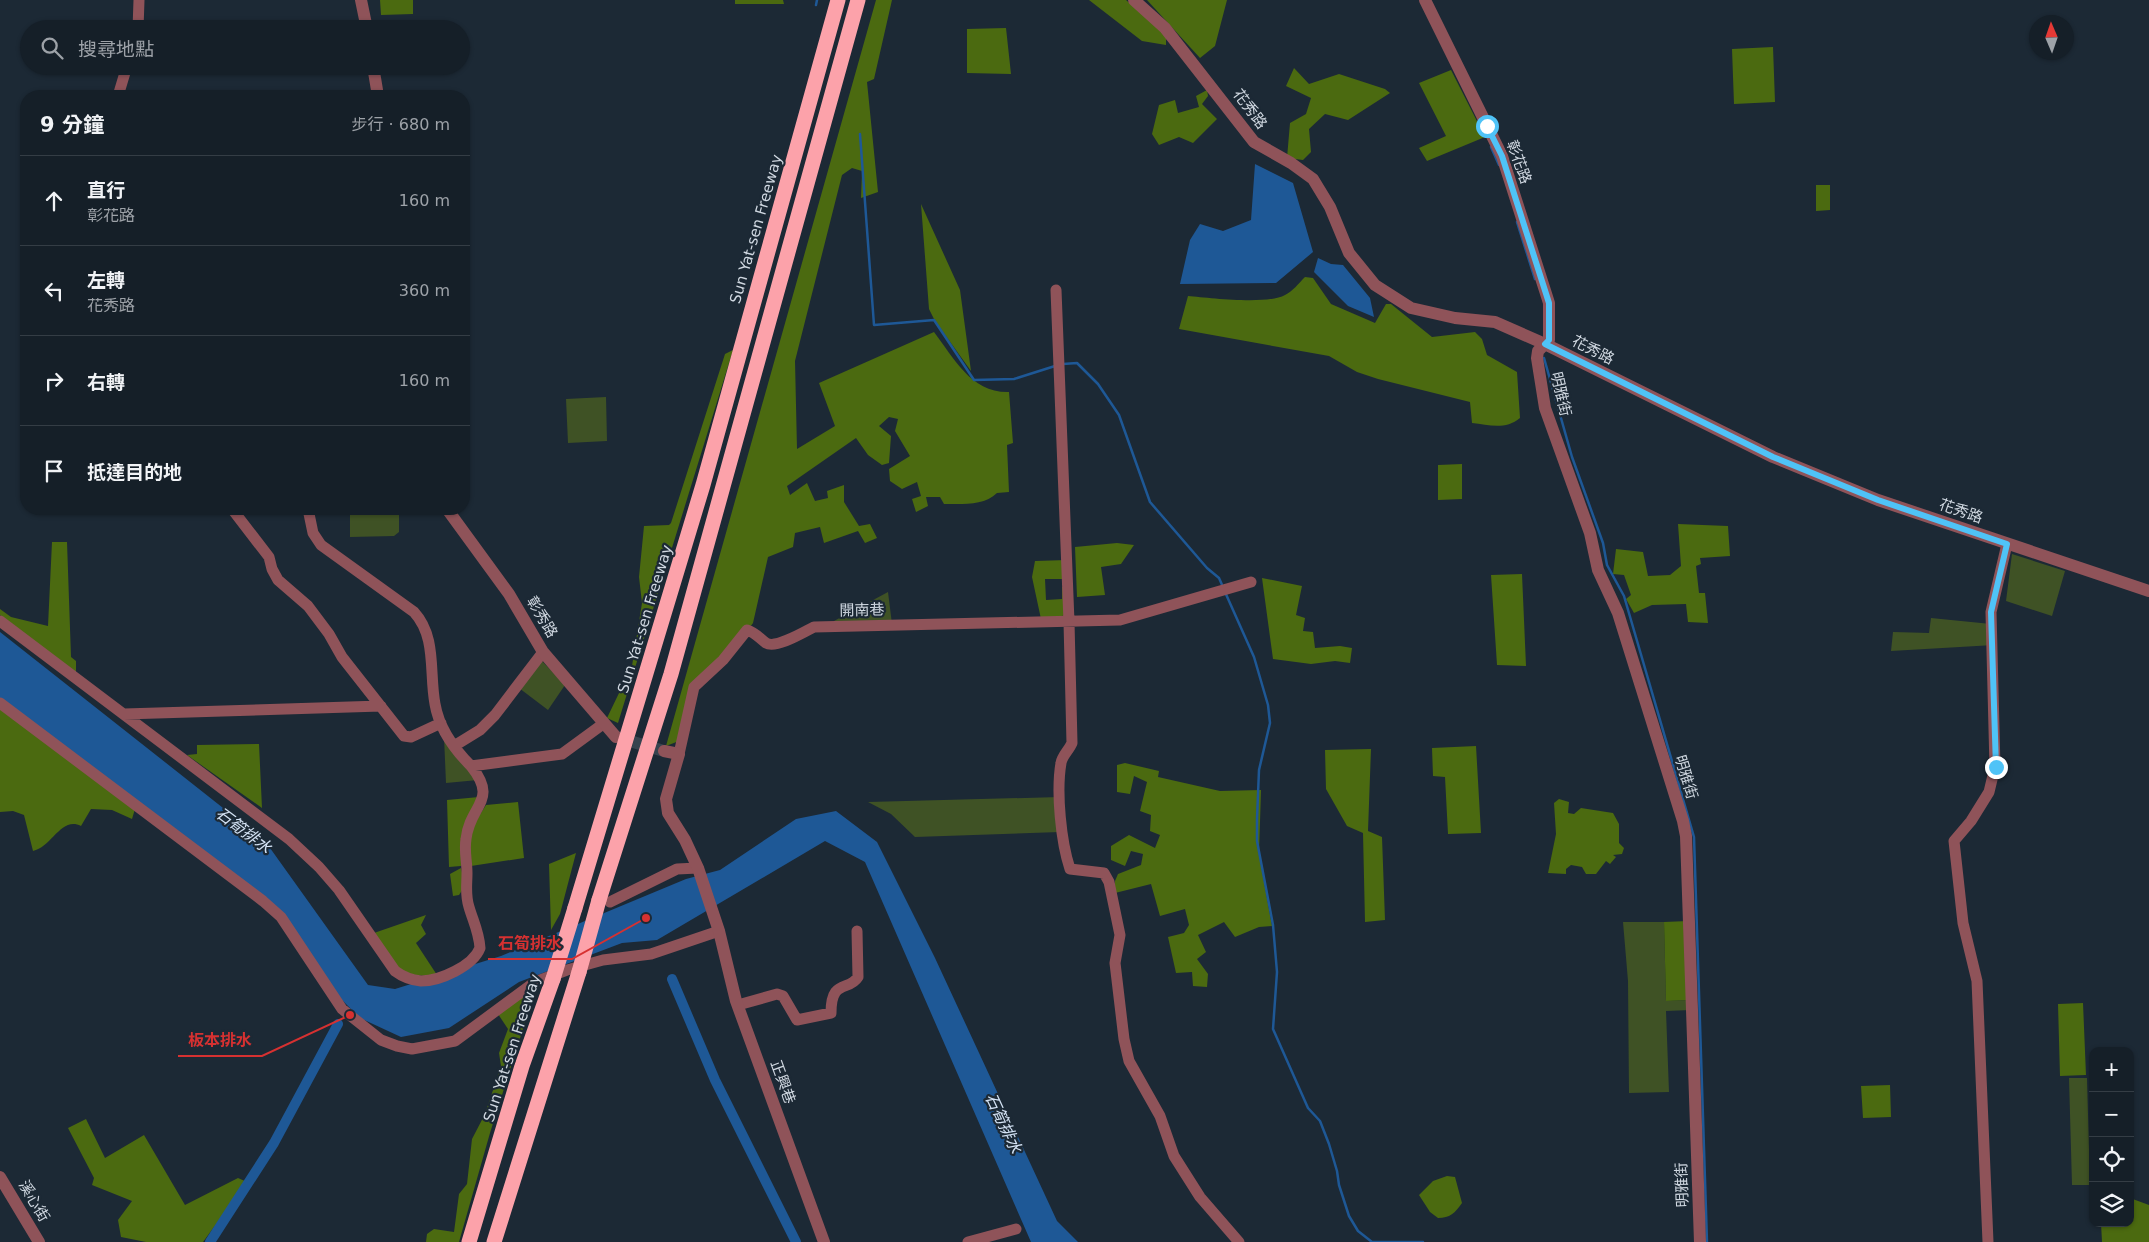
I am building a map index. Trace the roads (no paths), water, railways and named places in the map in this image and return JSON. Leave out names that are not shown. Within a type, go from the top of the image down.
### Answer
[{"type":"highway","name":"Sun Yat-sen Freeway","points":[[469,1242],[522,1066],[553,979],[704,485],[838,0]]},
{"type":"highway","points":[[494,1242],[579,972],[605,901],[671,674],[858,0]]},
{"type":"street","points":[[138,20],[139,0]]},
{"type":"street","points":[[361,0],[365,20]]},
{"type":"street","name":"花秀路","points":[[1134,0],[1165,28],[1254,142],[1313,178],[1330,207],[1349,253],[1375,285],[1411,308],[1455,318],[1495,322],[1545,344],[1773,457],[1878,500],[2149,591]]},
{"type":"street","name":"彰花路","points":[[1426,0],[1502,156],[1549,303],[1549,340],[1545,344]]},
{"type":"street","points":[[120,90],[124,75]]},
{"type":"street","points":[[374,75],[377,90]]},
{"type":"street","points":[[1056,290],[1072,743],[1069,751],[1061,761],[1061,823],[1064,853],[1070,869],[1104,874],[1109,882],[1120,935],[1115,963],[1124,1039],[1129,1061],[1160,1116],[1174,1156],[1200,1197],[1239,1242]]},
{"type":"street","name":"明雅街","points":[[1545,344],[1538,351],[1536,358],[1545,408],[1590,533],[1598,570],[1618,613],[1684,828],[1700,1242]]},
{"type":"street","points":[[237,515],[269,557],[278,580],[308,606],[329,634],[342,657],[404,736],[408,738],[441,723]]},
{"type":"street","points":[[0,621],[305,852],[339,890],[395,971],[414,980],[431,980],[472,960],[480,948],[478,928],[467,900],[465,855],[468,825],[481,802],[484,789],[482,780],[454,746],[441,723],[435,704],[429,639],[424,625],[414,612],[321,545],[313,533],[309,515]]},
{"type":"street","name":"彰秀路","points":[[451,515],[509,594],[543,652],[616,737]]},
{"type":"street","points":[[1988,1242],[1977,981],[1963,923],[1954,841],[1971,821],[1989,792],[1996,767],[1991,612],[2007,544]]},
{"type":"street","name":"開南巷","points":[[720,931],[698,868],[667,808],[667,795],[694,687],[723,660],[747,630],[757,634],[767,644],[775,645],[814,627],[1120,620],[1175,606],[1222,589],[1251,582]]},
{"type":"street","points":[[454,746],[480,730],[495,715],[543,652]]},
{"type":"street","points":[[0,703],[263,900],[281,917],[342,1009],[373,1036],[397,1046],[420,1049],[455,1041],[535,982],[567,970],[603,960],[651,954],[720,931]]},
{"type":"street","points":[[124,714],[381,706]]},
{"type":"street","points":[[471,766],[562,754],[603,724]]},
{"type":"street","points":[[664,752],[678,754]]},
{"type":"street","points":[[605,901],[677,869],[698,868]]},
{"type":"street","name":"正興巷","points":[[720,931],[738,1005],[824,1242]]},
{"type":"street","points":[[738,1005],[777,994],[783,996],[797,1020],[831,1013],[831,1001],[835,993],[842,986],[856,981],[858,977],[857,931]]},
{"type":"street","name":"溪心街","points":[[0,1177],[39,1242]]},
{"type":"street","points":[[968,1242],[1016,1229]]},
{"type":"water","points":[[1255,164],[1293,183],[1313,252],[1276,283],[1180,284],[1190,240],[1200,224],[1223,231],[1251,220]]},
{"type":"water","points":[[1318,258],[1331,264],[1343,265],[1370,298],[1374,317],[1348,306],[1314,272]]},
{"type":"water","points":[[0,632],[265,841],[368,985],[395,989],[501,956],[686,879],[720,870],[796,819],[836,811],[877,842],[935,958],[1057,1221],[1078,1242],[1031,1242],[865,862],[825,841],[657,940],[622,943],[519,982],[449,1028],[401,1037],[360,1018],[342,1000],[276,910],[0,698]]},
{"type":"waterway","points":[[816,5],[817,0]]},
{"type":"waterway","points":[[860,134],[874,325],[934,320],[974,380],[1014,379],[1055,366]]},
{"type":"waterway","points":[[1491,147],[1499,165]]},
{"type":"waterway","points":[[1517,222],[1535,279]]},
{"type":"waterway","points":[[1544,358],[1572,457],[1603,543],[1607,565],[1624,596],[1694,837],[1707,1242]]},
{"type":"waterway","points":[[1063,364],[1077,363],[1098,384],[1119,415],[1150,502],[1207,568],[1219,578],[1223,587]]},
{"type":"waterway","points":[[1225,592],[1254,657],[1268,705],[1270,723],[1259,770],[1257,841],[1273,925],[1277,972],[1273,1029],[1308,1108],[1320,1121],[1329,1144],[1349,1216],[1358,1231],[1372,1242],[1423,1242]]},
{"type":"waterway","points":[[672,979],[715,1080],[796,1242]]},
{"type":"waterway","points":[[210,1242],[274,1143],[338,1024]]},
{"type":"tunnel","points":[[616,737],[664,751]]},
{"type":"place","name":"石筍排水","points":[[646,918]]},
{"type":"place","name":"板本排水","points":[[350,1015]]}]
